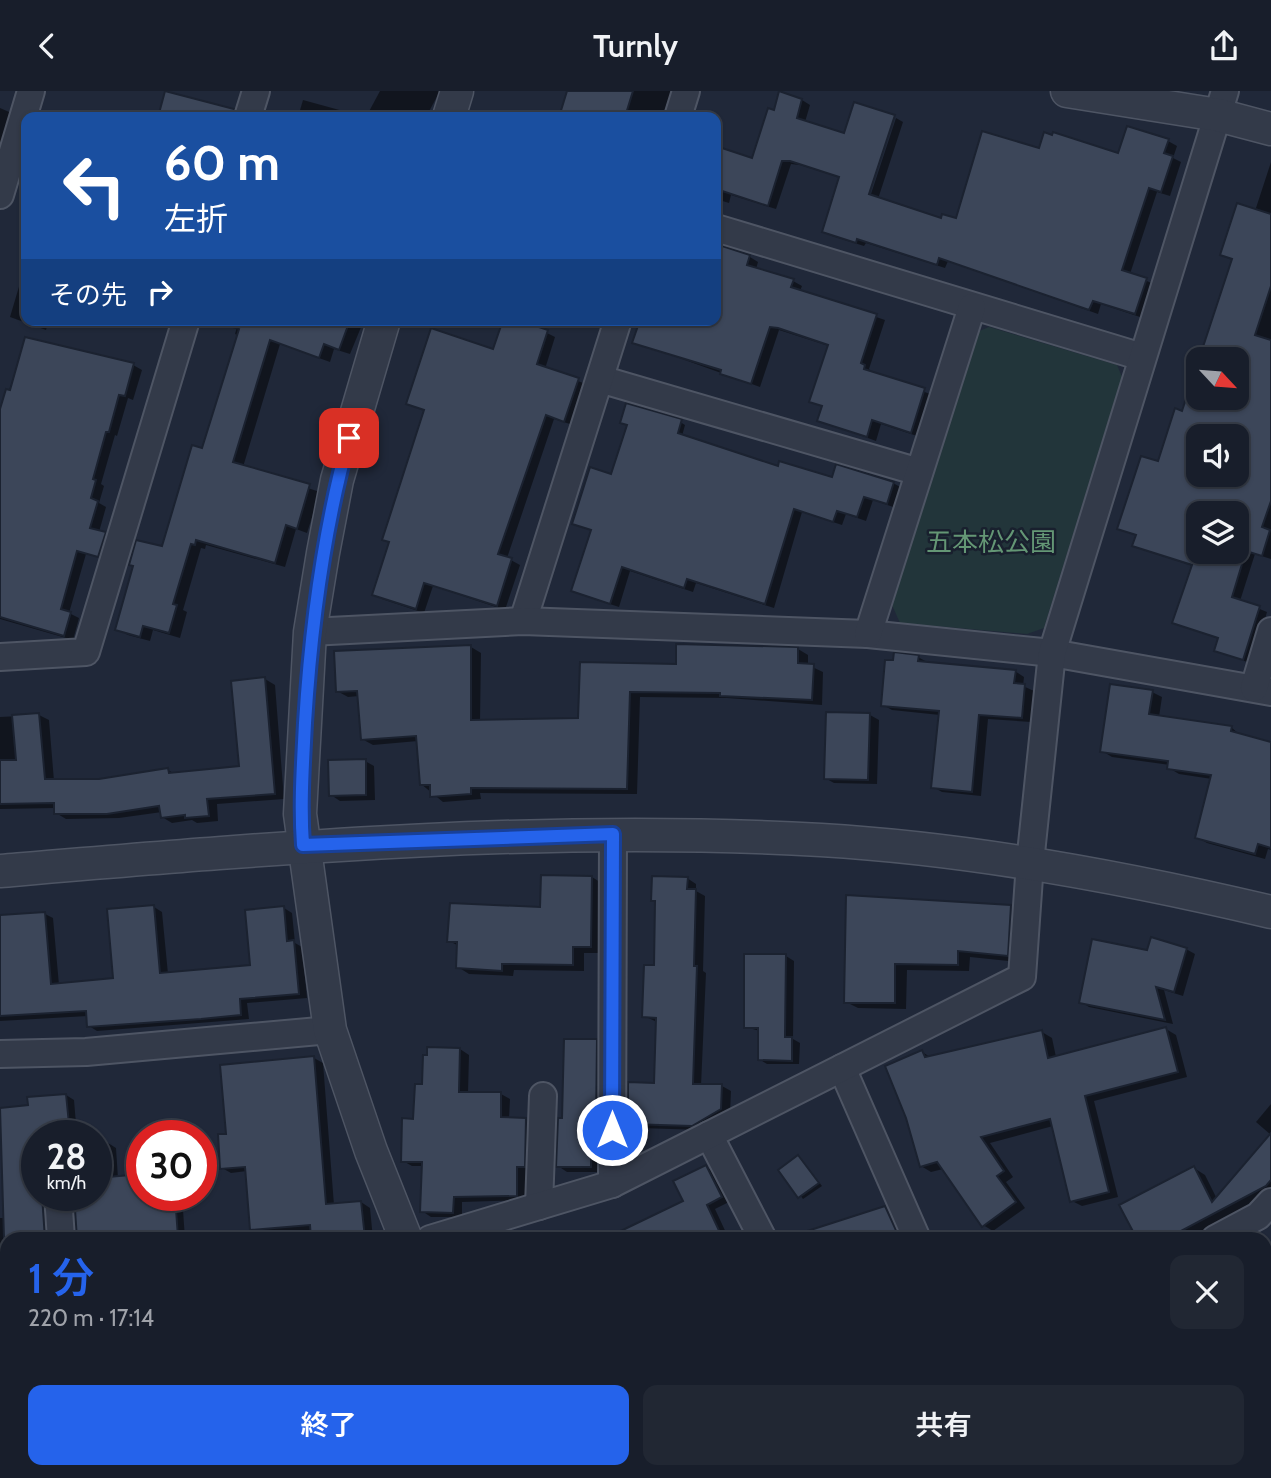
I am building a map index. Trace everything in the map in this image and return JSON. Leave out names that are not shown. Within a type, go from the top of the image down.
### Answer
[{"type":"street","points":[[26,112],[31,91]]},
{"type":"street","points":[[250,112],[256,91]]},
{"type":"street","points":[[451,112],[457,91]]},
{"type":"street","points":[[680,112],[686,91]]},
{"type":"street","points":[[1067,91],[1221,103],[1271,129]]},
{"type":"street","points":[[453,1232],[612,1184],[1023,977],[1030,863],[1052,653],[1221,103]]},
{"type":"street","points":[[1,186],[21,131]]},
{"type":"street","points":[[721,230],[1142,357]]},
{"type":"street","points":[[868,634],[972,307]]},
{"type":"street","points":[[0,657],[86,652],[184,326]]},
{"type":"street","points":[[382,326],[337,480],[310,632],[300,814],[330,1030],[371,1151],[404,1232]]},
{"type":"street","points":[[523,621],[616,326]]},
{"type":"street","points":[[600,379],[919,472]]},
{"type":"street","points":[[310,632],[523,621],[868,634],[1052,653],[1262,690],[1271,631]]},
{"type":"street","points":[[612,1184],[613,834]]},
{"type":"street","points":[[0,871],[303,845],[613,834],[822,840],[1030,863],[1271,912]]},
{"type":"street","points":[[0,1054],[86,1052],[330,1030]]},
{"type":"street","points":[[842,1068],[914,1232]]},
{"type":"street","points":[[539,1206],[542,1096]]},
{"type":"street","points":[[709,1135],[759,1232]]},
{"type":"street","points":[[1228,1232],[1258,1216],[1271,1202]]},
{"type":"street","points":[[59,1211],[61,1232]]},
{"type":"green space","name":"五本松公園","points":[[989,327],[1117,365],[1122,377],[1044,628],[1027,634],[900,623],[892,605],[977,332]]},
{"type":"building","points":[[165,91],[234,109],[234,112],[159,112]]},
{"type":"building","points":[[567,91],[633,91],[627,112],[561,112]]},
{"type":"building","points":[[779,91],[802,99],[797,118],[844,133],[854,102],[895,115],[869,194],[941,218],[942,214],[956,218],[982,131],[1039,148],[1044,132],[1052,135],[1053,132],[1118,153],[1127,126],[1169,139],[1164,153],[1173,156],[1161,192],[1149,188],[1122,270],[1147,278],[1135,314],[1093,301],[1089,310],[939,258],[937,265],[857,239],[856,243],[822,232],[839,177],[790,161],[782,161],[768,206],[721,191],[721,148],[752,158],[768,108],[774,110]]},
{"type":"building","points":[[1237,203],[1271,214],[1271,286],[1255,335],[1271,340],[1271,501],[1262,527],[1270,530],[1262,556],[1249,552],[1249,501],[1186,501],[1186,563],[1132,546],[1136,535],[1117,529],[1141,456],[1158,461],[1175,408],[1182,411],[1186,399],[1186,410],[1250,409],[1250,347],[1203,347],[1232,259],[1220,255]]},
{"type":"building","points":[[721,246],[750,255],[747,265],[794,279],[791,287],[877,314],[861,363],[865,365],[864,369],[925,388],[911,433],[872,420],[867,437],[817,421],[822,406],[809,402],[828,345],[770,327],[751,384],[720,374],[721,370],[632,343],[638,326],[721,326]]},
{"type":"building","points":[[231,326],[348,326],[339,350],[324,344],[319,358],[270,340],[233,462],[310,484],[297,529],[286,525],[275,563],[196,540],[195,545],[191,544],[173,604],[177,605],[169,633],[143,626],[140,637],[115,630],[133,566],[129,565],[136,540],[162,546],[192,445],[202,448],[239,329]]},
{"type":"building","points":[[501,326],[536,326],[548,330],[537,364],[579,378],[564,422],[546,415],[498,554],[512,558],[497,606],[424,583],[416,609],[372,595],[389,542],[382,540],[424,410],[406,404],[431,328],[493,349]]},
{"type":"building","points":[[25,337],[134,363],[125,396],[119,395],[93,479],[96,480],[91,498],[98,501],[90,528],[106,532],[98,557],[77,551],[61,609],[71,612],[64,636],[0,617],[0,409],[6,389],[10,390]]},
{"type":"building","points":[[626,403],[682,419],[678,433],[778,466],[779,461],[832,477],[836,464],[894,482],[887,504],[864,497],[857,517],[837,511],[833,522],[794,509],[765,604],[687,579],[684,588],[622,567],[610,604],[571,591],[591,530],[572,524],[590,467],[611,474],[627,425],[620,423]]},
{"type":"building","points":[[1189,564],[1242,564],[1232,597],[1260,606],[1243,660],[1214,651],[1218,638],[1172,623],[1192,565]]},
{"type":"building","points":[[676,644],[798,647],[798,663],[814,664],[812,700],[720,696],[720,693],[630,692],[627,789],[471,788],[471,794],[430,797],[430,785],[420,785],[416,736],[361,740],[357,691],[336,692],[334,651],[471,645],[471,720],[578,718],[580,662],[676,664]]},
{"type":"building","points":[[894,652],[919,655],[918,661],[1016,670],[1014,683],[1025,684],[1022,718],[979,715],[972,792],[931,788],[939,711],[881,706],[885,660],[893,660]]},
{"type":"building","points":[[265,677],[275,794],[207,799],[209,816],[185,818],[185,815],[161,818],[159,806],[107,814],[54,814],[54,803],[0,804],[0,760],[16,760],[12,715],[39,713],[45,779],[99,779],[168,768],[169,773],[239,766],[231,681]]},
{"type":"building","points":[[1110,684],[1153,690],[1149,714],[1232,726],[1231,731],[1271,742],[1271,848],[1258,844],[1255,854],[1195,838],[1211,775],[1167,769],[1168,761],[1100,752]]},
{"type":"building","points":[[826,712],[870,713],[868,780],[824,779]]},
{"type":"building","points":[[366,759],[366,795],[329,796],[328,760]]},
{"type":"building","points":[[541,875],[592,876],[591,947],[573,947],[573,965],[502,964],[502,971],[456,968],[457,942],[447,942],[450,903],[540,907]]},
{"type":"building","points":[[652,876],[688,877],[687,889],[696,889],[694,966],[697,966],[693,1084],[722,1084],[721,1109],[692,1126],[628,1124],[628,1082],[654,1083],[656,1018],[642,1017],[644,965],[654,965],[655,901],[651,901]]},
{"type":"building","points":[[846,895],[1011,905],[1008,956],[958,951],[958,965],[895,964],[895,1003],[844,1003]]},
{"type":"building","points":[[154,905],[160,973],[250,965],[245,910],[284,906],[287,941],[294,940],[299,994],[240,999],[241,1015],[201,1019],[87,1027],[86,1011],[0,1016],[0,915],[45,912],[51,984],[113,978],[107,909]]},
{"type":"building","points":[[1151,937],[1187,948],[1174,992],[1156,987],[1165,1020],[1079,1003],[1092,939],[1147,950]]},
{"type":"building","points":[[744,954],[786,954],[785,1037],[792,1037],[792,1061],[758,1060],[758,1028],[744,1028]]},
{"type":"building","points":[[1166,1027],[1178,1072],[1085,1096],[1109,1192],[1070,1202],[1050,1119],[981,1137],[1004,1171],[997,1176],[1016,1202],[982,1227],[937,1162],[920,1167],[906,1118],[885,1066],[922,1050],[925,1057],[1042,1030],[1048,1058]]},
{"type":"building","points":[[564,1039],[597,1039],[596,1123],[592,1123],[591,1167],[556,1167],[558,1118],[562,1118]]},
{"type":"building","points":[[427,1047],[460,1048],[459,1092],[501,1092],[501,1117],[526,1118],[525,1167],[517,1167],[517,1196],[454,1197],[453,1213],[420,1212],[422,1162],[401,1162],[402,1118],[413,1119],[415,1084],[422,1084],[423,1055],[427,1055]]},
{"type":"building","points":[[314,1056],[326,1204],[361,1201],[364,1232],[310,1232],[310,1225],[250,1230],[245,1167],[220,1169],[218,1134],[226,1134],[220,1065]]},
{"type":"building","points":[[66,1094],[69,1120],[21,1120],[21,1211],[43,1211],[45,1232],[4,1232],[0,1108],[28,1105],[27,1097]]},
{"type":"building","points":[[1271,1133],[1271,1180],[1266,1186],[1179,1232],[1133,1232],[1119,1205],[1194,1166],[1212,1202]]},
{"type":"building","points":[[798,1155],[819,1183],[798,1198],[778,1170]]},
{"type":"building","points":[[706,1165],[722,1197],[707,1205],[720,1232],[619,1232],[683,1201],[673,1181]]},
{"type":"building","points":[[126,1175],[126,1211],[176,1211],[178,1232],[77,1232],[75,1211],[112,1211],[112,1177]]},
{"type":"building","points":[[885,1206],[897,1232],[804,1232]]},
{"type":"route","points":[[349,438],[337,480],[310,632],[300,814],[303,845],[613,834],[612,1130]]}]
